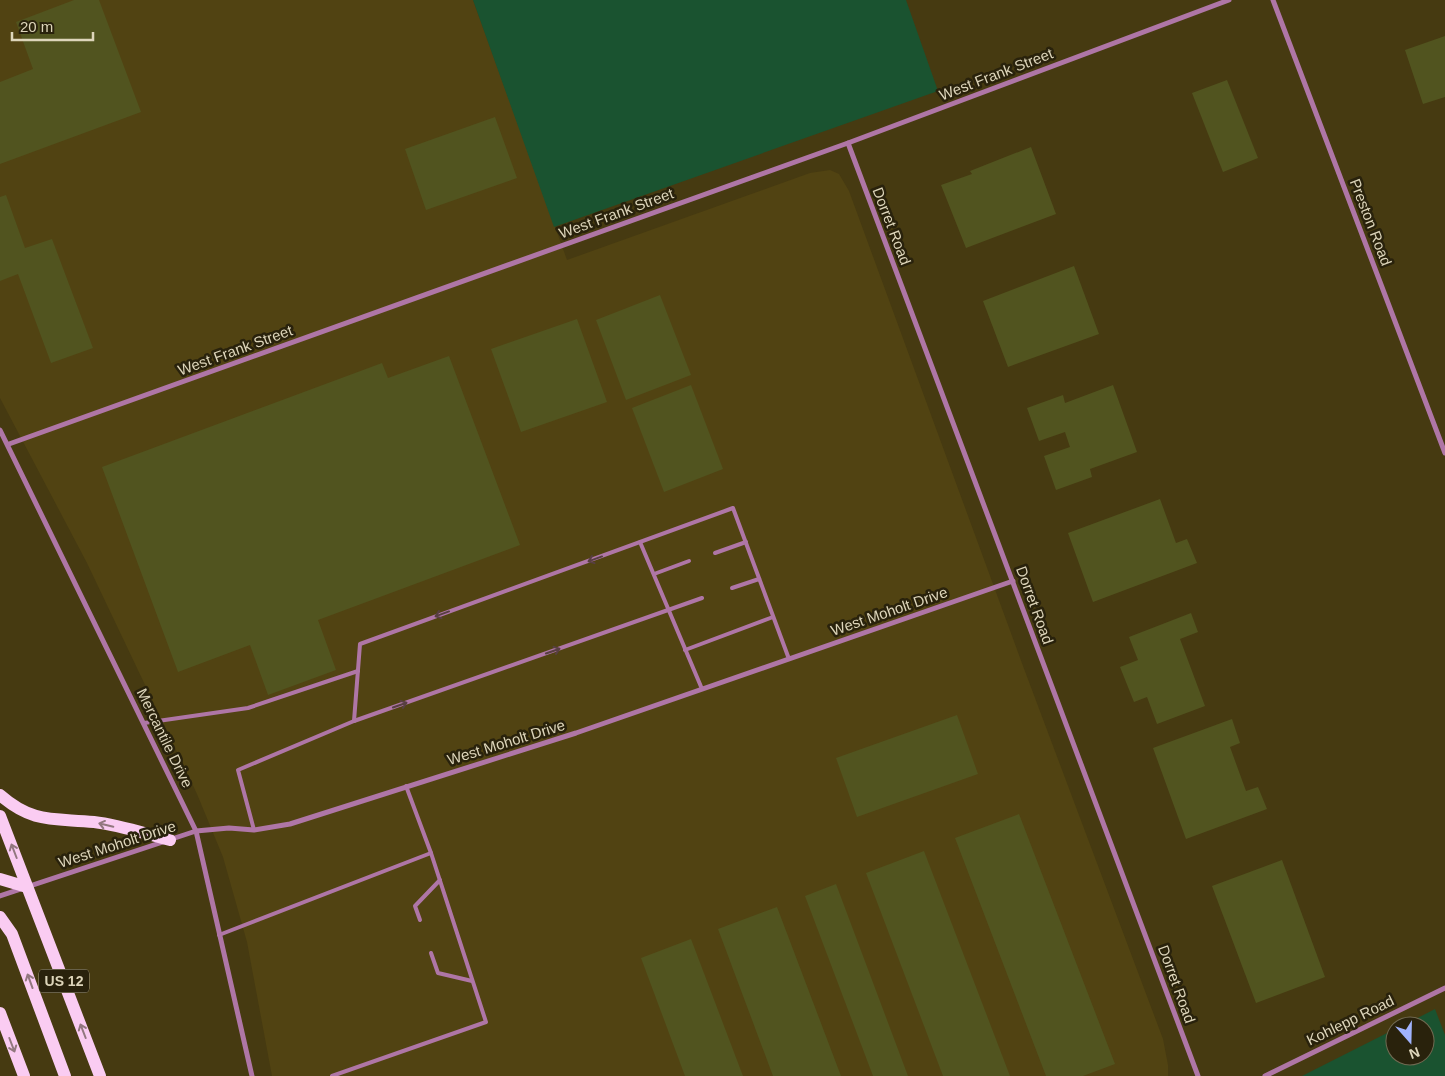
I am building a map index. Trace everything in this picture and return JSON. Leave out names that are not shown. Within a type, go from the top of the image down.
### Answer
[{"type":"main road","points":[[0,795],[16,809],[46,819],[96,822],[170,840]]},
{"type":"main road","name":"US 12","points":[[0,816],[100,1076]]},
{"type":"main road","points":[[0,879],[27,887]]},
{"type":"main road","points":[[0,917],[12,934],[65,1076]]},
{"type":"main road","points":[[0,1013],[24,1076]]},
{"type":"street","name":"West Frank Street","points":[[8,444],[848,143],[1230,0]]},
{"type":"street","name":"Preston Road","points":[[1273,0],[1445,453]]},
{"type":"street","name":"Dorret Road","points":[[848,143],[1198,1076]]},
{"type":"street","name":"Mercantile Drive","points":[[0,430],[196,831],[252,1076]]},
{"type":"street","name":"West Moholt Drive","points":[[0,896],[196,831],[229,828],[254,830],[290,824],[576,733],[1013,581]]},
{"type":"street","name":"Kohlepp Road","points":[[1265,1076],[1445,988]]},
{"type":"lane","points":[[354,721],[360,644],[733,508],[789,659]]},
{"type":"lane","points":[[640,542],[702,689]]},
{"type":"lane","points":[[714,553],[746,542]]},
{"type":"lane","points":[[654,574],[689,561]]},
{"type":"lane","points":[[732,588],[759,579]]},
{"type":"lane","points":[[254,830],[238,770],[354,721],[702,598]]},
{"type":"lane","points":[[685,650],[774,617]]},
{"type":"lane","points":[[144,723],[248,708],[358,671]]},
{"type":"lane","points":[[332,1076],[486,1022],[431,853],[406,786]]},
{"type":"lane","points":[[220,934],[431,853]]},
{"type":"lane","points":[[420,920],[415,906],[440,880]]},
{"type":"lane","points":[[431,953],[438,973],[472,981]]},
{"type":"shaded area","points":[[0,0],[473,0],[567,260],[810,173],[830,170],[839,174],[849,191],[1023,666],[1163,1039],[1168,1076],[272,1076],[247,942],[223,857],[197,794],[87,563],[0,398]]},
{"type":"green space","points":[[473,0],[906,0],[938,91],[554,227]]},
{"type":"green space","points":[[1435,1009],[1445,1035],[1445,1076],[1302,1076],[1385,1034],[1385,1066],[1435,1066],[1435,1016],[1421,1016]]},
{"type":"building","points":[[74,0],[99,0],[141,112],[0,164],[0,82],[33,69],[16,22]]},
{"type":"building","points":[[1445,36],[1445,97],[1423,104],[1405,50]]},
{"type":"building","points":[[1227,80],[1258,158],[1223,172],[1192,93]]},
{"type":"building","points":[[495,117],[517,178],[426,210],[405,149]]},
{"type":"building","points":[[1031,147],[1056,214],[966,248],[941,185],[972,174],[970,171]]},
{"type":"building","points":[[6,195],[25,248],[52,239],[93,348],[51,363],[18,274],[0,281],[0,197]]},
{"type":"building","points":[[1074,266],[1099,334],[1008,367],[983,301]]},
{"type":"building","points":[[660,295],[691,375],[626,400],[596,320]]},
{"type":"building","points":[[577,319],[607,402],[521,432],[491,349]]},
{"type":"building","points":[[449,356],[520,545],[318,620],[336,670],[268,695],[250,645],[178,672],[102,467],[382,363],[388,378]]},
{"type":"building","points":[[691,385],[723,469],[664,492],[632,408]]},
{"type":"building","points":[[1113,385],[1137,452],[1090,469],[1092,477],[1056,490],[1044,456],[1070,447],[1065,432],[1039,441],[1027,408],[1063,395],[1065,403]]},
{"type":"building","points":[[1160,499],[1176,543],[1187,539],[1197,563],[1093,602],[1068,533]]},
{"type":"building","points":[[1191,613],[1198,632],[1180,639],[1205,706],[1157,724],[1147,697],[1134,702],[1120,667],[1138,660],[1129,637]]},
{"type":"building","points":[[957,715],[978,774],[857,817],[836,758]]},
{"type":"building","points":[[1232,719],[1240,743],[1230,747],[1246,791],[1258,787],[1267,809],[1186,839],[1153,748]]},
{"type":"building","points":[[1019,814],[1115,1064],[1083,1076],[1046,1076],[955,838]]},
{"type":"building","points":[[924,851],[1010,1076],[943,1076],[866,873]]},
{"type":"building","points":[[1282,860],[1325,977],[1256,1003],[1212,886]]},
{"type":"building","points":[[836,884],[908,1076],[873,1076],[805,896]]},
{"type":"building","points":[[777,907],[841,1076],[773,1076],[718,929]]},
{"type":"building","points":[[691,939],[743,1076],[685,1076],[641,958]]}]
